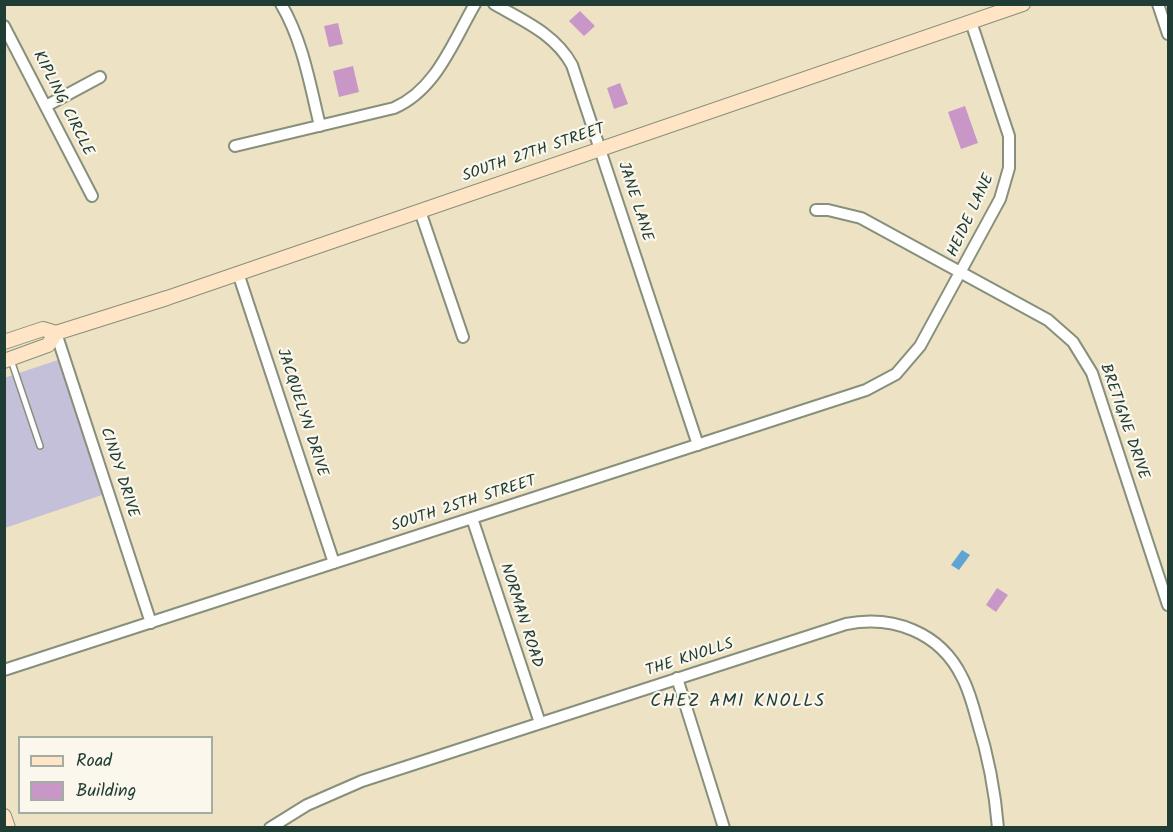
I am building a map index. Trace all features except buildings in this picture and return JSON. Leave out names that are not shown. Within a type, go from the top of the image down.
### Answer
[{"type":"main road","name":"SOUTH 27TH STREET","points":[[4,342],[43,329],[56,333],[238,273],[1023,4]]},
{"type":"main road","name":"SOUTH 27TH STREET","points":[[8,360],[48,345],[56,333]]},
{"type":"main road","points":[[4,816],[8,828]]},
{"type":"street","points":[[281,4],[301,47],[320,126]]},
{"type":"street","points":[[235,146],[394,108],[417,95],[434,76],[475,4]]},
{"type":"street","name":"JANE LANE","points":[[494,4],[550,37],[566,54],[572,65],[698,445]]},
{"type":"street","points":[[1158,4],[1168,34]]},
{"type":"street","name":"HEIDE LANE","points":[[920,346],[962,273],[1000,199],[1009,168],[1010,152],[1005,120],[971,22]]},
{"type":"street","name":"KIPLING CIRCLE","points":[[4,26],[92,196]]},
{"type":"street","points":[[46,106],[100,77]]},
{"type":"street","name":"BRETIGNE DRIVE","points":[[816,210],[828,210],[861,218],[1048,320],[1073,342],[1092,373],[1168,605]]},
{"type":"street","points":[[420,211],[463,337]]},
{"type":"street","name":"JACQUELYN DRIVE","points":[[238,273],[334,563]]},
{"type":"street","name":"CINDY DRIVE","points":[[56,333],[150,623]]},
{"type":"street","name":"SOUTH 25TH STREET","points":[[4,670],[866,390],[896,374],[920,346]]},
{"type":"street","name":"NORMAN ROAD","points":[[472,518],[540,723]]},
{"type":"street","name":"THE KNOLLS","points":[[270,828],[307,805],[362,781],[846,624],[879,621],[896,623],[912,629],[938,645],[956,665],[982,736],[990,769],[998,828]]},
{"type":"street","points":[[677,678],[724,828]]},
{"type":"lane","points":[[8,360],[40,446]]},
{"type":"shaded area","points":[[64,358],[108,493],[5,528],[4,378]]},
{"type":"water","points":[[962,550],[970,555],[959,570],[951,565]]},
{"type":"district","name":"CHEZ AMI KNOLLS","points":[[738,703]]}]
